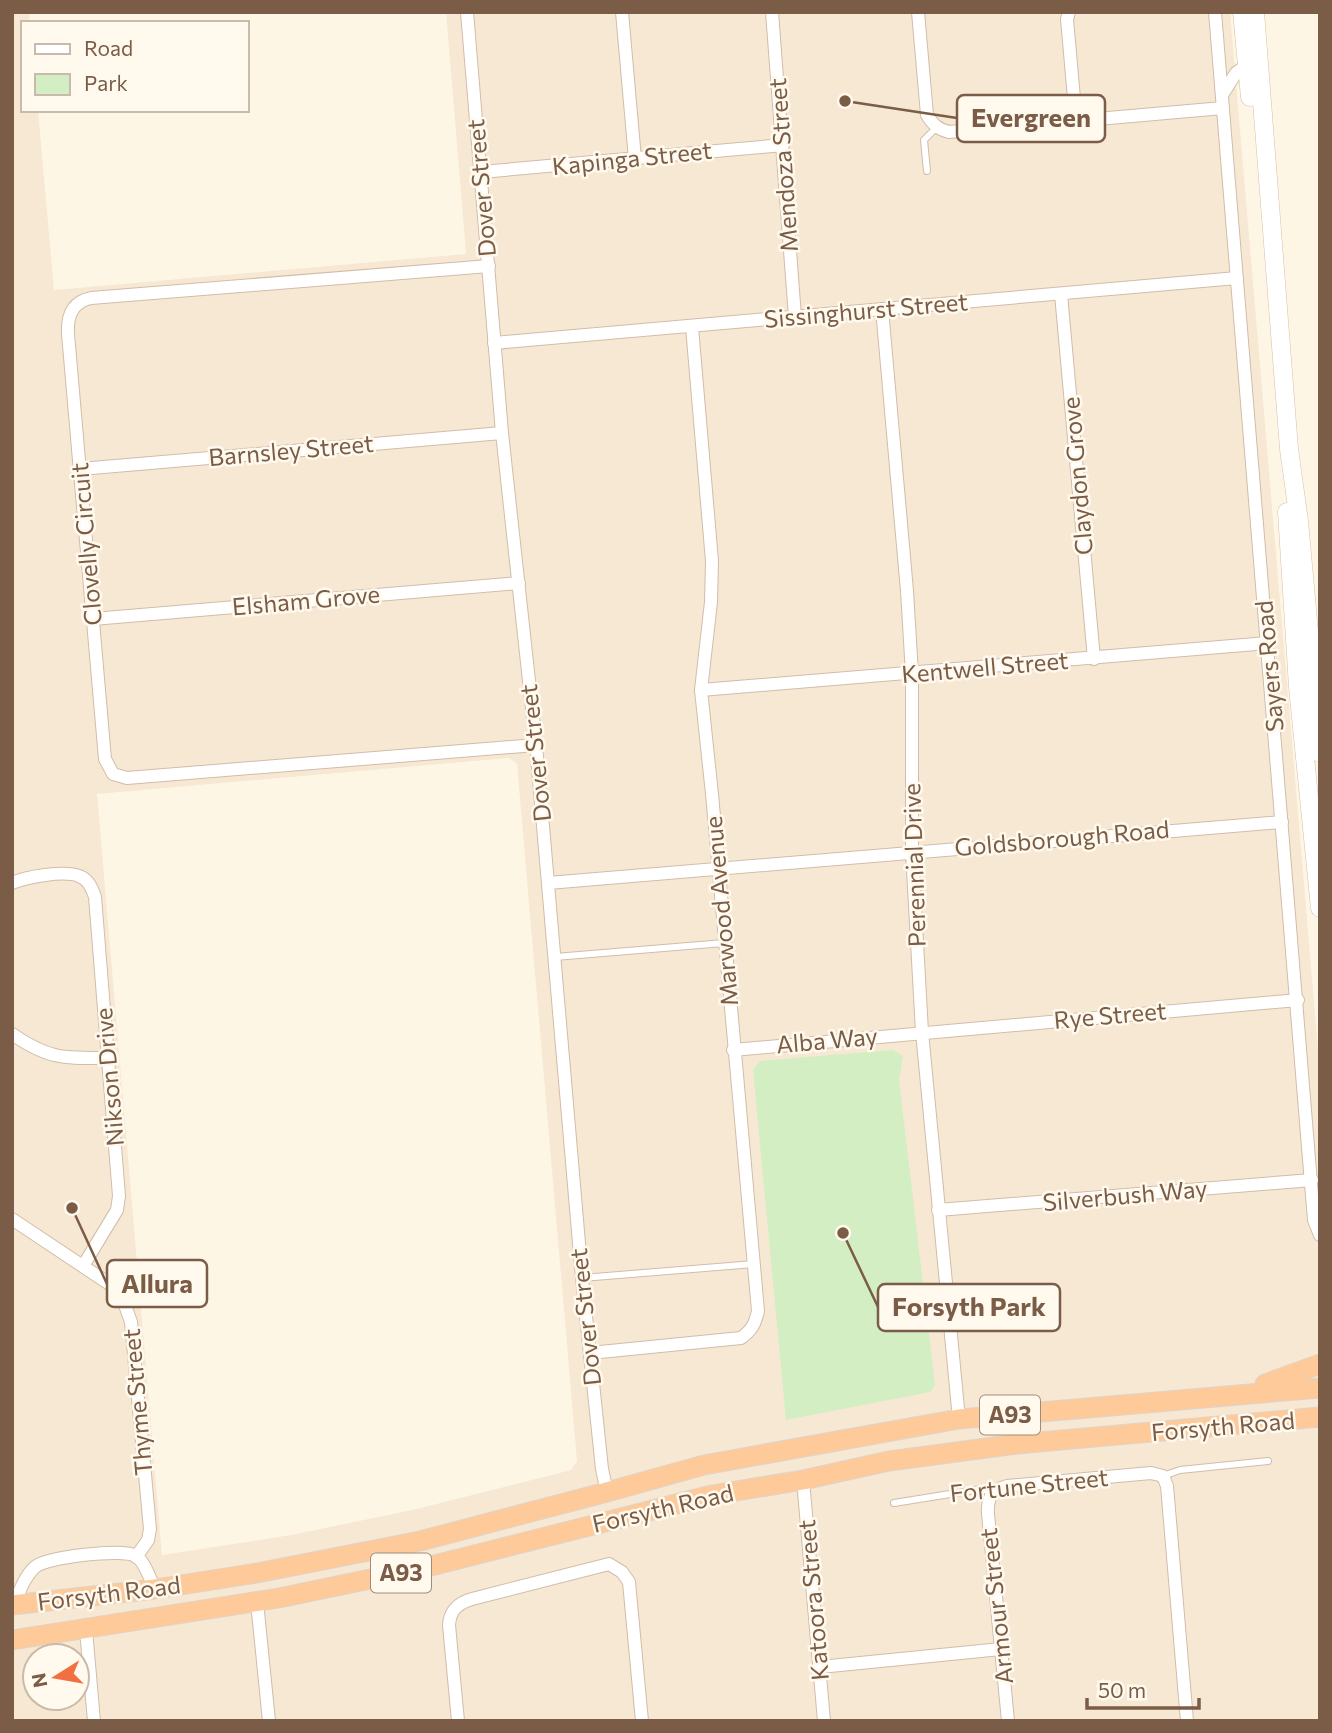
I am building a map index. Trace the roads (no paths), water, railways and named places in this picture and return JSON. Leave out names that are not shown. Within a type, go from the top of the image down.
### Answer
[{"type":"highway","points":[[1227,1396],[1320,1364]]},
{"type":"highway","name":"Forsyth Road","points":[[13,1605],[155,1589],[257,1573],[419,1541],[704,1465],[959,1419],[1320,1388]]},
{"type":"highway","name":"Forsyth Road","points":[[12,1640],[257,1602],[423,1568],[712,1495],[803,1480],[889,1461],[962,1450],[1319,1418]]},
{"type":"highway","points":[[959,1419],[962,1450]]},
{"type":"highway","points":[[607,1492],[613,1521]]},
{"type":"highway","points":[[257,1573],[257,1602]]},
{"type":"highway","points":[[83,1598],[86,1630]]},
{"type":"main road","name":"Sayers Road","points":[[1242,12],[1253,62],[1270,184],[1273,259],[1289,449],[1312,586],[1309,665]]},
{"type":"main road","name":"Sayers Road","points":[[1253,62],[1255,12]]},
{"type":"main road","name":"Sayers Road","points":[[1289,449],[1288,529],[1311,685],[1320,908]]},
{"type":"main road","name":"Sayers Road","points":[[1311,685],[1320,753]]},
{"type":"street","name":"Dover Street","points":[[467,12],[502,433],[536,745],[582,1278],[602,1469],[607,1492]]},
{"type":"street","points":[[622,12],[635,159]]},
{"type":"street","name":"Mendoza Street","points":[[772,12],[795,317]]},
{"type":"street","points":[[918,12],[927,115],[937,128],[949,132],[1076,121],[1223,102],[1232,77],[1253,62]]},
{"type":"street","points":[[1069,12],[1067,19],[1076,121]]},
{"type":"street","name":"Sayers Road","points":[[1215,12],[1314,1220],[1320,1235]]},
{"type":"street","name":"Kapinga Street","points":[[481,172],[783,145]]},
{"type":"street","name":"Clovelly Circuit","points":[[489,266],[81,300],[75,306],[68,323],[105,760],[113,774],[120,777],[536,745]]},
{"type":"street","name":"Sissinghurst Street","points":[[494,343],[1237,278]]},
{"type":"street","name":"Claydon Grove","points":[[1062,294],[1094,659]]},
{"type":"street","name":"Perennial Drive","points":[[882,309],[912,674],[912,852],[922,1032],[959,1419]]},
{"type":"street","name":"Marwood Avenue","points":[[590,1353],[741,1338],[750,1332],[758,1311],[701,690],[711,602],[712,561],[692,327]]},
{"type":"street","name":"Barnsley Street","points":[[80,469],[502,433]]},
{"type":"street","name":"Elsham Grove","points":[[93,619],[519,583]]},
{"type":"street","name":"Kentwell Street","points":[[701,690],[1268,643]]},
{"type":"street","name":"Goldsborough Road","points":[[548,883],[1282,822]]},
{"type":"street","name":"Nikson Drive","points":[[12,883],[68,873],[87,881],[95,897],[118,1183],[117,1210],[83,1266]]},
{"type":"street","name":"Rye Street","points":[[922,1032],[1297,1000]]},
{"type":"street","name":"Alba Way","points":[[733,1050],[922,1032]]},
{"type":"street","points":[[12,1034],[45,1054],[65,1059],[109,1058]]},
{"type":"street","name":"Silverbush Way","points":[[938,1210],[1311,1180]]},
{"type":"street","name":"Thyme Street","points":[[12,1219],[120,1291],[131,1322],[150,1529],[148,1540],[136,1557]]},
{"type":"street","name":"Fortune Street","points":[[993,1493],[1007,1486],[1151,1474],[1163,1476]]},
{"type":"street","points":[[1163,1476],[1167,1489],[1188,1721]]},
{"type":"street","name":"Katoora Street","points":[[803,1480],[824,1721]]},
{"type":"street","name":"Armour Street","points":[[993,1493],[988,1514],[1007,1721]]},
{"type":"street","points":[[13,1605],[26,1578],[35,1566],[46,1560],[120,1552],[136,1557],[155,1589]]},
{"type":"street","points":[[458,1721],[449,1625],[455,1607],[465,1601],[609,1564],[629,1582],[642,1721]]},
{"type":"street","points":[[257,1602],[269,1721]]},
{"type":"street","points":[[86,1630],[94,1721]]},
{"type":"street","points":[[820,1667],[1001,1649]]},
{"type":"lane","points":[[928,171],[924,139],[937,128]]},
{"type":"lane","points":[[553,957],[724,943]]},
{"type":"lane","points":[[582,1278],[754,1264]]},
{"type":"lane","name":"Fortune Street","points":[[1163,1476],[1180,1470],[1268,1461]]},
{"type":"lane","name":"Fortune Street","points":[[894,1503],[981,1489],[993,1493]]},
{"type":"place","name":"Evergreen","points":[[845,101]]},
{"type":"place","name":"Allura","points":[[72,1208]]},
{"type":"place","name":"Forsyth Park","points":[[843,1233]]}]
